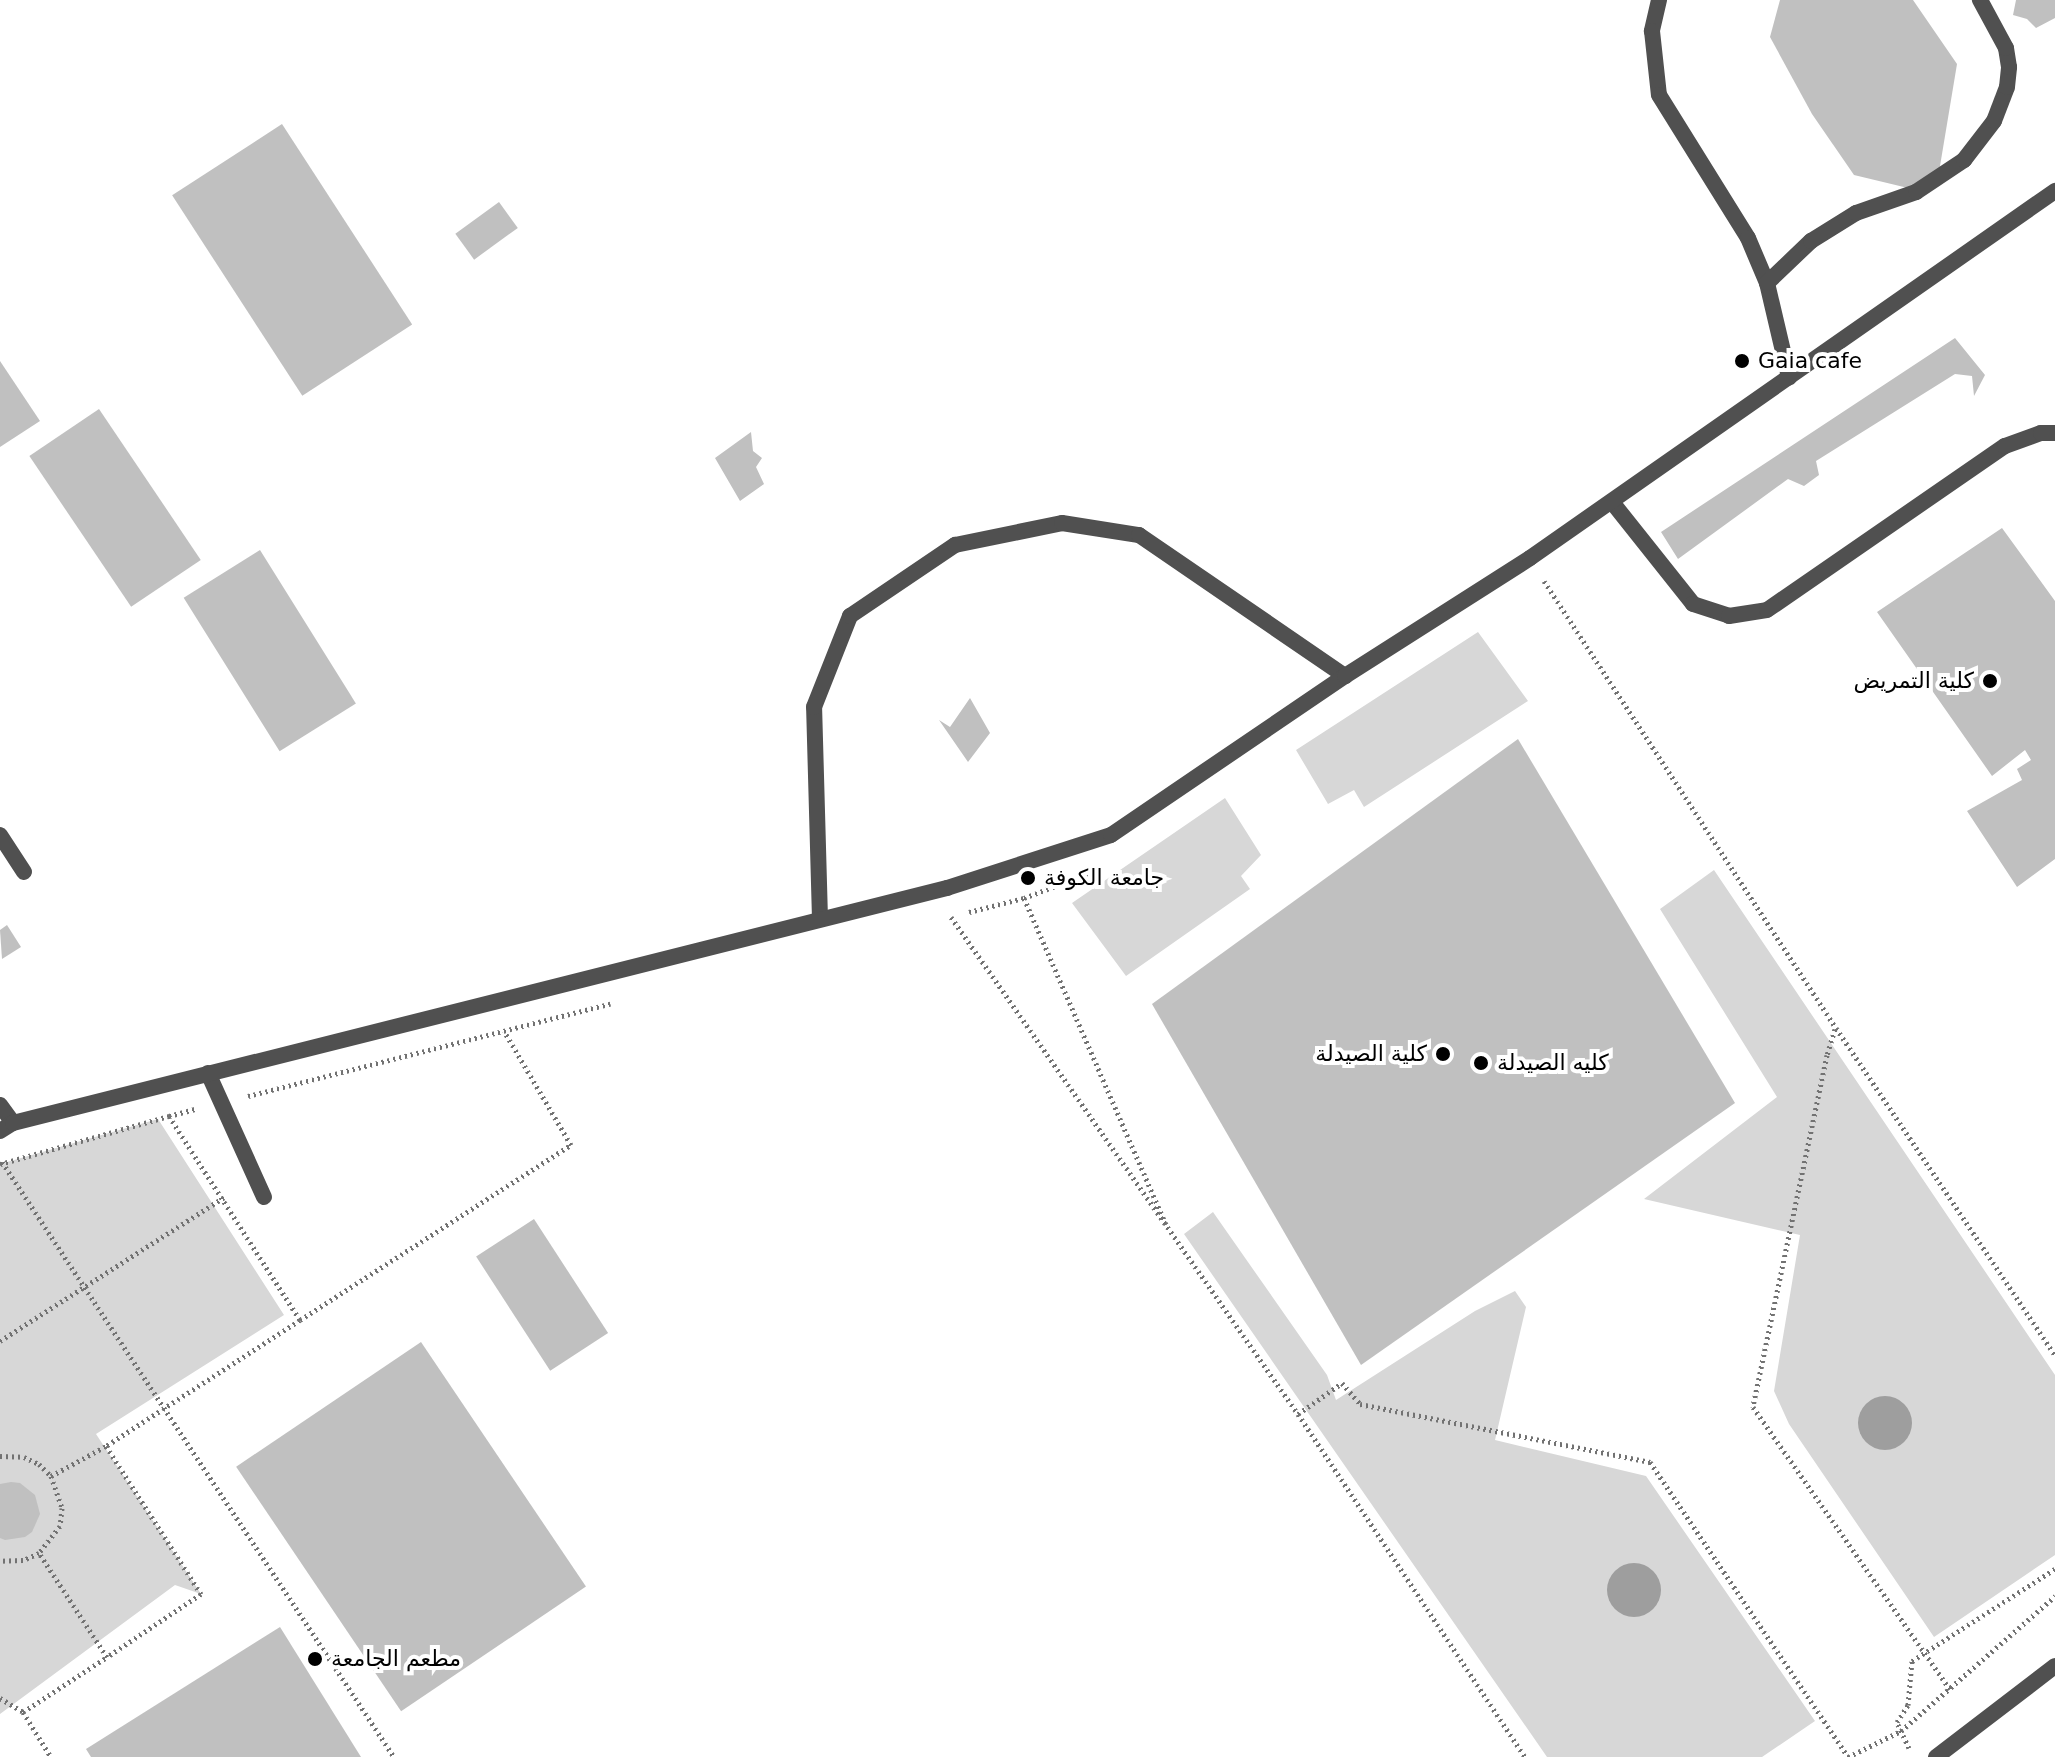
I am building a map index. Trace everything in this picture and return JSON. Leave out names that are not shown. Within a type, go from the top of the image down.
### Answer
[{"type":"lane","points":[[1659,0],[1652,31],[1659,95],[1748,238],[1767,283],[1789,377]]},
{"type":"lane","points":[[1767,283],[1811,241],[1856,213],[1916,192],[1964,160],[1994,121],[2007,87],[2009,67],[2006,48],[1980,0]]},
{"type":"lane","points":[[0,1105],[6,1127],[208,1073],[947,888],[1111,835],[1345,676],[1530,558],[2055,191]]},
{"type":"lane","points":[[1612,502],[1693,604],[1729,616],[1767,610],[2005,446],[2041,433],[2055,433]]},
{"type":"lane","points":[[820,919],[814,707],[850,616],[955,545],[1062,523],[1139,535],[1345,676]]},
{"type":"lane","points":[[0,835],[24,872]]},
{"type":"lane","points":[[208,1073],[264,1197]]},
{"type":"lane","points":[[1936,1757],[2055,1666]]},
{"type":"path","points":[[1530,558],[1836,1028],[2055,1355]]},
{"type":"path","points":[[1024,898],[1171,1236]]},
{"type":"path","points":[[951,917],[1298,1414],[1525,1757]]},
{"type":"path","points":[[1836,1028],[1827,1055],[1753,1407],[1950,1689]]},
{"type":"path","points":[[51,1476],[165,1410],[571,1145],[504,1031],[222,1102],[1,1163],[84,1286],[165,1410],[394,1757]]},
{"type":"path","points":[[169,1116],[224,1197],[300,1320]]},
{"type":"path","points":[[0,1341],[224,1197]]},
{"type":"path","points":[[1298,1414],[1342,1383],[1360,1404],[1650,1462],[1848,1757],[1901,1731],[2055,1596]]},
{"type":"path","points":[[23,1712],[201,1594],[106,1446]]},
{"type":"path","points":[[0,1456],[24,1457],[51,1476],[59,1492],[60,1526],[39,1553],[23,1560],[0,1561]]},
{"type":"path","points":[[39,1553],[107,1657]]},
{"type":"path","points":[[1909,1748],[1897,1722],[1908,1705],[1912,1661],[1926,1655],[2055,1569]]},
{"type":"path","points":[[0,1698],[23,1712],[51,1757]]},
{"type":"shaded area","points":[[1478,632],[1528,701],[1364,807],[1354,790],[1328,804],[1296,750]]},
{"type":"shaded area","points":[[1225,798],[1261,855],[1241,876],[1250,889],[1126,976],[1072,903]]},
{"type":"shaded area","points":[[1714,870],[2055,1375],[2055,1555],[1934,1637],[1789,1424],[1774,1391],[1800,1235],[1644,1199],[1777,1097],[1660,909]]},
{"type":"shaded area","points":[[158,1119],[284,1315],[96,1434],[201,1594],[175,1585],[0,1714],[0,1164]]},
{"type":"shaded area","points":[[1213,1212],[1327,1375],[1336,1400],[1475,1311],[1515,1291],[1526,1307],[1495,1440],[1646,1476],[1815,1721],[1762,1757],[1547,1757],[1184,1234]]},
{"type":"shaded area","points":[[1885,1396],[1904,1404],[1912,1423],[1904,1442],[1885,1450],[1866,1442],[1858,1423],[1866,1404]]},
{"type":"shaded area","points":[[1634,1563],[1645,1565],[1653,1571],[1659,1579],[1659,1601],[1653,1609],[1645,1615],[1634,1617],[1623,1615],[1615,1609],[1609,1601],[1607,1590],[1609,1579],[1615,1571],[1623,1565]]},
{"type":"building","points":[[1780,0],[1913,0],[1957,64],[1939,172],[1908,188],[1854,175],[1812,114],[1770,37]]},
{"type":"building","points":[[2016,0],[2055,0],[2055,18],[2036,28],[2027,19],[2013,15]]},
{"type":"building","points":[[282,124],[412,324],[302,396],[172,195]]},
{"type":"building","points":[[499,202],[518,228],[474,260],[455,234]]},
{"type":"building","points":[[1955,338],[1985,375],[1974,396],[1972,376],[1955,374],[1816,461],[1819,475],[1804,486],[1788,479],[1678,559],[1661,532]]},
{"type":"building","points":[[0,361],[40,421],[0,447]]},
{"type":"building","points":[[99,409],[201,560],[131,607],[29,456]]},
{"type":"building","points":[[751,432],[753,451],[762,458],[756,467],[764,484],[740,501],[715,458]]},
{"type":"building","name":"كلية التمريض","points":[[2002,528],[2055,601],[2055,859],[2017,887],[1967,811],[2022,780],[2017,769],[2031,760],[2025,750],[1992,776],[1877,612]]},
{"type":"building","points":[[260,550],[356,703],[280,751],[184,598]]},
{"type":"building","points":[[970,698],[990,733],[968,762],[939,720],[950,727]]},
{"type":"building","name":"كلية الصيدلة","points":[[1518,739],[1735,1103],[1361,1365],[1152,1004]]},
{"type":"building","points":[[7,925],[21,947],[2,959],[0,930]]},
{"type":"building","points":[[534,1219],[608,1333],[550,1371],[476,1257]]},
{"type":"building","points":[[421,1342],[586,1587],[401,1711],[236,1467]]},
{"type":"building","points":[[20,1483],[35,1495],[40,1514],[32,1532],[25,1537],[5,1540],[0,1538],[0,1484]]},
{"type":"building","points":[[280,1627],[361,1757],[91,1757],[86,1749]]},
{"type":"place","name":"Gaia cafe","points":[[1742,361]]},
{"type":"place","name":"كلية التمريض","points":[[1990,681]]},
{"type":"place","name":"جامعة الكوفة","points":[[1028,878]]},
{"type":"place","name":"كلية الصيدلة","points":[[1443,1054]]},
{"type":"place","name":"كليه الصيدلة","points":[[1481,1063]]},
{"type":"place","name":"مطعم الجامعة","points":[[315,1659]]}]
